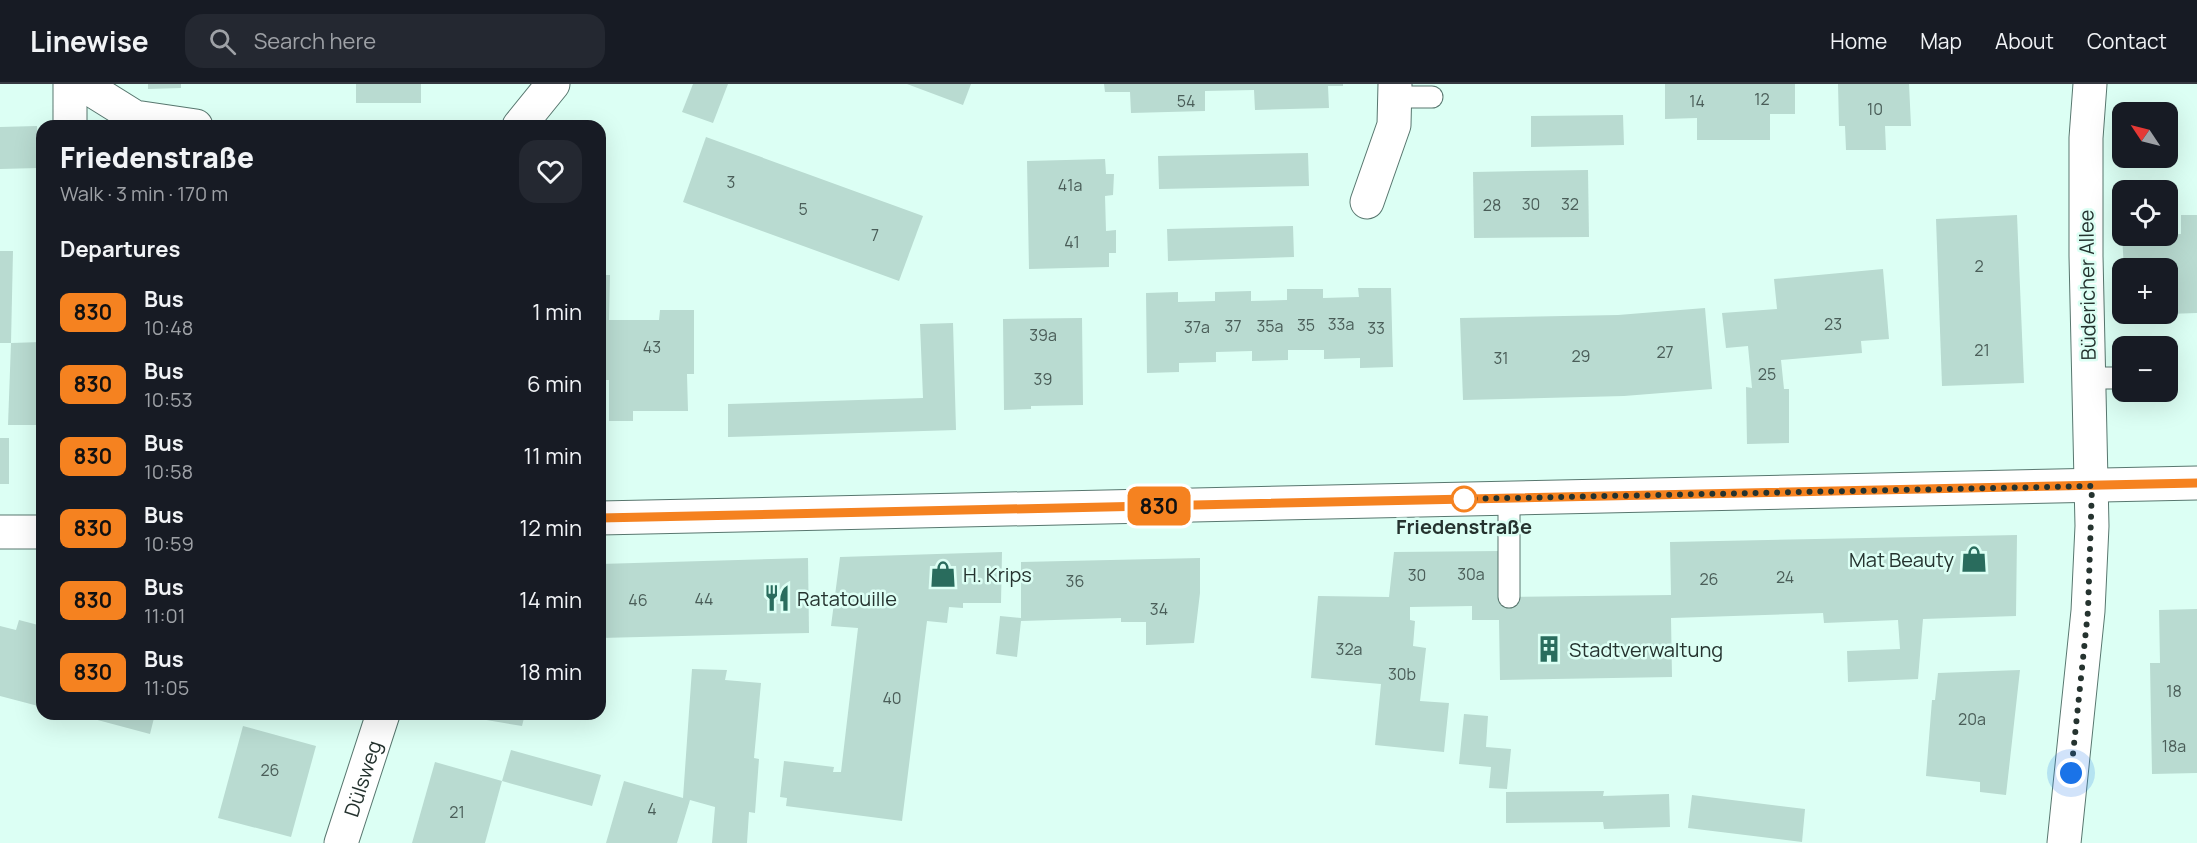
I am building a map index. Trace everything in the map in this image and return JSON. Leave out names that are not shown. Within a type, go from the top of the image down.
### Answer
[{"type":"main road","points":[[70,84],[70,120]]},
{"type":"main road","points":[[82,84],[127,120]]},
{"type":"main road","points":[[524,120],[553,84]]},
{"type":"main road","name":"Büdericher Allee","points":[[2064,843],[2088,611],[2092,486],[2088,378],[2086,138],[2090,84]]},
{"type":"main road","points":[[1367,202],[1394,125],[1395,91]]},
{"type":"main road","points":[[606,518],[2197,483]]},
{"type":"main road","points":[[0,532],[36,532]]},
{"type":"main road","name":"Dülsweg","points":[[341,843],[381,720]]},
{"type":"lane","points":[[1395,91],[1432,97]]},
{"type":"lane","points":[[2088,378],[2112,378]]},
{"type":"lane","points":[[1509,498],[1509,597]]},
{"type":"building","points":[[148,84],[181,84],[181,88],[148,89]]},
{"type":"building","points":[[356,84],[421,84],[421,103],[356,103]]},
{"type":"building","points":[[693,84],[728,84],[713,123],[682,112]]},
{"type":"building","points":[[907,84],[971,84],[963,105]]},
{"type":"building","points":[[1104,84],[1343,84],[1343,86],[1328,86],[1329,108],[1255,110],[1254,90],[1205,91],[1205,111],[1131,113],[1130,92],[1105,92]]},
{"type":"building","points":[[1665,84],[1795,84],[1795,114],[1770,114],[1770,140],[1697,140],[1697,118],[1665,119]]},
{"type":"building","points":[[1838,84],[1909,84],[1911,126],[1885,126],[1886,150],[1846,150],[1845,126],[1839,126]]},
{"type":"building","points":[[1623,115],[1624,145],[1531,147],[1531,116]]},
{"type":"building","points":[[36,126],[36,168],[0,169],[0,127]]},
{"type":"building","points":[[706,137],[923,216],[899,281],[683,202]]},
{"type":"building","points":[[1308,153],[1309,186],[1159,189],[1158,156]]},
{"type":"building","points":[[1105,159],[1106,174],[1114,174],[1113,195],[1105,196],[1106,231],[1116,230],[1116,253],[1109,253],[1109,267],[1029,269],[1027,161]]},
{"type":"building","points":[[1588,170],[1589,237],[1474,238],[1473,172]]},
{"type":"building","points":[[2017,215],[2024,383],[1942,386],[1936,219]]},
{"type":"building","points":[[2181,215],[2197,215],[2197,313],[2178,314],[2178,258],[2123,258],[2123,246],[2178,246],[2178,234],[2181,234]]},
{"type":"building","points":[[1293,226],[1294,257],[1168,261],[1167,229]]},
{"type":"building","points":[[0,251],[13,251],[11,343],[0,343]]},
{"type":"building","points":[[1883,269],[1889,339],[1861,341],[1862,353],[1781,360],[1784,389],[1789,389],[1789,443],[1747,444],[1746,387],[1752,388],[1748,346],[1726,348],[1722,313],[1777,309],[1774,279]]},
{"type":"building","points":[[606,275],[610,275],[609,320],[659,320],[660,310],[694,310],[694,374],[687,374],[688,411],[633,411],[633,421],[609,421],[609,380],[606,380]]},
{"type":"building","points":[[1358,288],[1391,288],[1393,367],[1360,368],[1360,358],[1324,359],[1324,350],[1288,350],[1288,360],[1252,361],[1252,351],[1216,352],[1216,362],[1179,363],[1179,372],[1147,373],[1146,293],[1178,292],[1178,302],[1215,301],[1215,292],[1251,291],[1251,301],[1287,300],[1287,289],[1323,289],[1323,298],[1359,297]]},
{"type":"building","points":[[1705,308],[1712,389],[1624,396],[1463,400],[1460,318],[1618,315]]},
{"type":"building","points":[[1082,318],[1083,405],[1031,406],[1031,409],[1004,410],[1003,319]]},
{"type":"building","points":[[953,323],[956,430],[728,437],[728,404],[923,398],[920,324]]},
{"type":"building","points":[[36,342],[36,425],[8,425],[11,343]]},
{"type":"building","points":[[0,438],[9,438],[9,484],[0,484]]},
{"type":"building","points":[[2017,535],[2016,616],[1923,619],[1918,679],[1848,682],[1847,651],[1900,649],[1898,620],[1824,623],[1823,613],[1671,618],[1672,677],[1500,680],[1499,620],[1472,620],[1472,606],[1410,607],[1410,620],[1415,621],[1413,646],[1426,648],[1420,701],[1449,703],[1444,752],[1375,745],[1381,684],[1311,678],[1318,596],[1389,597],[1394,552],[1500,551],[1499,597],[1671,595],[1670,542]]},
{"type":"building","points":[[1002,552],[1001,603],[963,603],[963,608],[949,607],[947,623],[927,621],[902,821],[786,806],[787,798],[780,797],[784,761],[834,767],[833,772],[841,772],[858,628],[831,626],[840,557]]},
{"type":"building","points":[[808,558],[809,633],[606,638],[606,564]]},
{"type":"building","points":[[1200,558],[1200,593],[1194,643],[1146,645],[1146,622],[1121,622],[1121,618],[1021,621],[1017,657],[996,654],[1000,616],[1021,618],[1021,562]]},
{"type":"building","points":[[2197,609],[2197,773],[2152,774],[2150,663],[2160,663],[2159,610]]},
{"type":"building","points":[[19,620],[36,624],[36,705],[0,696],[0,626],[16,630]]},
{"type":"building","points":[[692,669],[727,670],[725,680],[761,683],[754,758],[759,759],[755,813],[749,812],[747,843],[712,843],[715,807],[690,800],[677,843],[606,843],[624,781],[683,798]]},
{"type":"building","points":[[2020,670],[2006,795],[1980,792],[1980,782],[1926,776],[1932,700],[1935,700],[1938,673]]},
{"type":"building","points":[[1464,714],[1488,716],[1486,747],[1511,749],[1507,789],[1489,788],[1491,767],[1459,764]]},
{"type":"building","points":[[98,720],[154,720],[150,734]]},
{"type":"building","points":[[486,720],[524,720],[522,726]]},
{"type":"building","points":[[243,726],[316,746],[291,837],[218,818]]},
{"type":"building","points":[[511,750],[601,775],[592,806],[502,781]]},
{"type":"building","points":[[435,762],[502,781],[485,843],[412,843]]},
{"type":"building","points":[[1604,791],[1603,796],[1669,794],[1670,827],[1604,829],[1603,822],[1506,823],[1506,792]]},
{"type":"building","points":[[1692,795],[1805,809],[1802,842],[1688,828]]},
{"type":"bus line","name":"830","points":[[606,518],[2197,483]]},
{"type":"place","name":"Friedenstraße","points":[[1464,499]]},
{"type":"place","name":"Mat Beauty","points":[[1974,559]]},
{"type":"place","name":"H. Krips","points":[[943,574]]},
{"type":"place","name":"Ratatouille","points":[[777,598]]},
{"type":"place","name":"Stadtverwaltung","points":[[1549,649]]},
{"type":"route","points":[[1464,499],[2092,486],[2088,611],[2071,773]]}]
